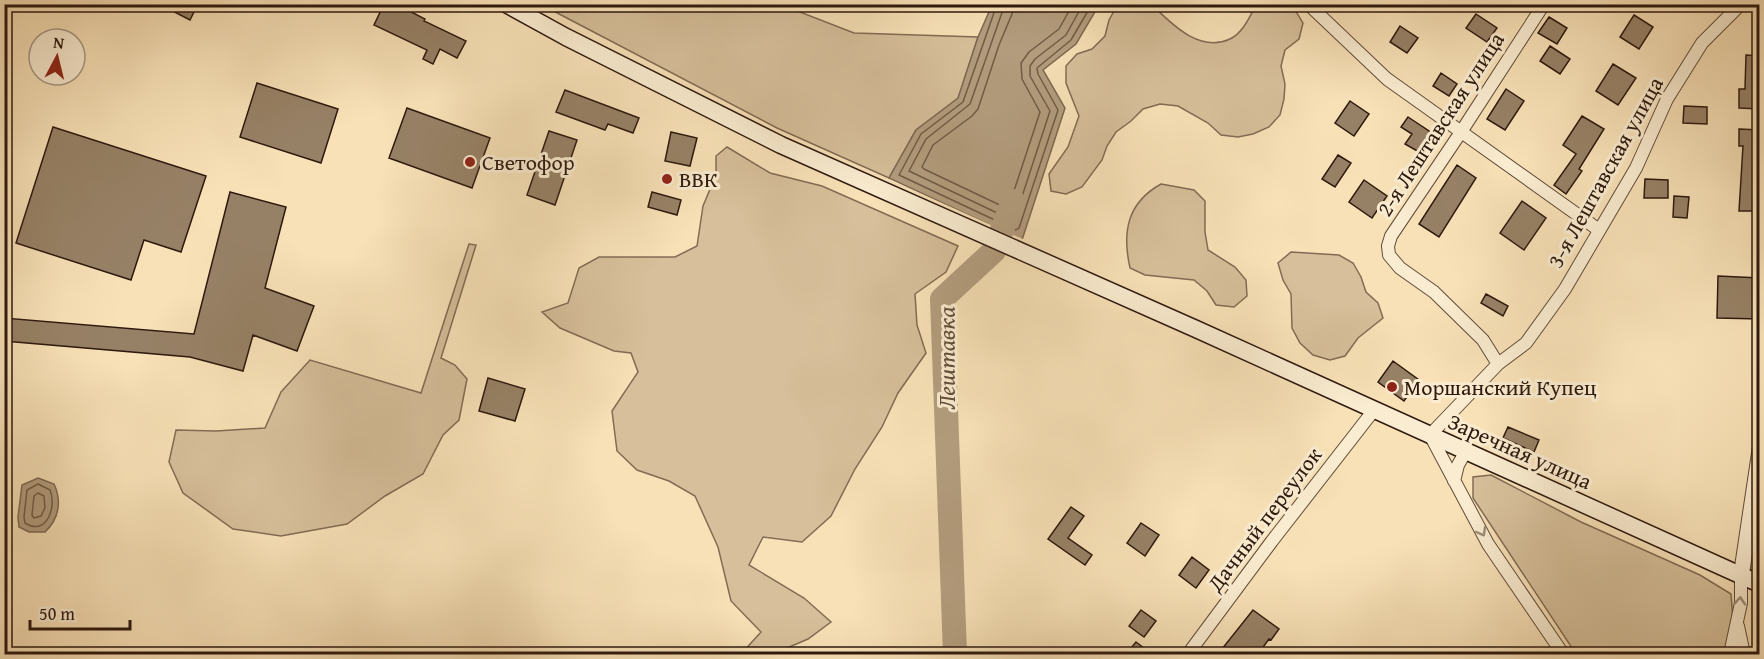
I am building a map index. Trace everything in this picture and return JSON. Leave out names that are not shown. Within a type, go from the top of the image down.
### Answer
[{"type":"main road","name":"Заречная улица","points":[[506,4],[566,38],[782,145],[1196,329],[1741,577]]},
{"type":"main road","points":[[1741,577],[1760,584]]},
{"type":"street","points":[[1308,4],[1387,79],[1599,230]]},
{"type":"street","name":"2-я Лештавская улица","points":[[1498,364],[1484,340],[1434,292],[1400,268],[1389,255],[1388,246],[1391,236],[1544,4]]},
{"type":"street","name":"3-я Лештавская улица","points":[[1430,435],[1498,364],[1526,343],[1565,289],[1636,168],[1667,99],[1702,43],[1741,4]]},
{"type":"street","name":"Дачный переулок","points":[[1188,654],[1374,410]]},
{"type":"street","points":[[1430,435],[1488,544],[1563,654]]},
{"type":"street","points":[[1730,654],[1741,603],[1741,577],[1760,450]]},
{"type":"street","points":[[1454,480],[1458,465],[1466,451]]},
{"type":"street","points":[[1737,624],[1744,654]]},
{"type":"shaded area","points":[[1118,4],[1152,5],[1177,28],[1208,42],[1230,39],[1239,33],[1256,5],[1293,5],[1303,23],[1299,39],[1285,50],[1281,66],[1285,84],[1280,115],[1269,127],[1238,137],[1221,135],[1208,123],[1178,106],[1160,104],[1143,109],[1116,132],[1102,160],[1082,187],[1066,194],[1051,191],[1049,174],[1068,147],[1079,116],[1066,83],[1066,66],[1077,54],[1092,49],[1105,36],[1109,20]]},
{"type":"shaded area","points":[[542,5],[782,5],[854,33],[978,37],[958,99],[916,130],[889,178],[777,128]]},
{"type":"shaded area","points":[[727,147],[770,173],[822,186],[958,246],[946,272],[915,294],[917,325],[926,353],[898,393],[882,427],[855,469],[831,516],[802,542],[763,537],[749,565],[804,598],[831,622],[808,639],[773,654],[741,654],[761,632],[731,601],[718,547],[695,496],[669,481],[637,470],[617,451],[612,411],[638,372],[631,353],[614,351],[560,328],[542,312],[568,303],[579,268],[599,257],[675,257],[697,246],[703,206],[716,175],[716,156]]},
{"type":"shaded area","points":[[1161,184],[1194,190],[1205,201],[1205,232],[1208,250],[1235,267],[1246,280],[1247,296],[1234,307],[1216,305],[1207,291],[1194,280],[1145,275],[1130,268],[1127,231],[1134,209],[1141,200]]},
{"type":"shaded area","points":[[469,244],[476,245],[441,358],[455,365],[467,379],[459,420],[443,435],[423,474],[385,496],[347,524],[281,536],[233,529],[183,493],[169,462],[176,430],[216,431],[265,428],[281,392],[310,360],[421,393]]},
{"type":"shaded area","points":[[1291,252],[1339,255],[1353,263],[1366,292],[1378,303],[1383,318],[1358,338],[1345,356],[1330,360],[1313,355],[1300,343],[1292,328],[1291,294],[1283,280],[1278,263]]},
{"type":"shaded area","points":[[1491,475],[1581,522],[1700,575],[1731,594],[1733,620],[1725,654],[1576,654],[1473,498],[1473,477]]},
{"type":"water","points":[[992,5],[1099,5],[1076,44],[1043,70],[1065,108],[1022,240],[889,178],[916,130],[958,98],[978,37]]},
{"type":"water","points":[[38,478],[54,484],[58,497],[58,510],[45,532],[29,532],[19,527],[22,485]]},
{"type":"pier","points":[[886,178],[1025,240],[1020,243],[888,181]]},
{"type":"building","points":[[159,4],[198,4],[190,20]]},
{"type":"building","points":[[384,4],[396,4],[425,19],[424,21],[466,41],[457,58],[440,49],[433,64],[423,59],[427,50],[374,25]]},
{"type":"building","points":[[1476,14],[1497,28],[1487,42],[1466,28]]},
{"type":"building","points":[[1634,15],[1653,27],[1639,49],[1620,37]]},
{"type":"building","points":[[1549,17],[1567,28],[1557,44],[1538,33]]},
{"type":"building","points":[[1400,26],[1418,38],[1407,53],[1390,42]]},
{"type":"building","points":[[1550,46],[1570,59],[1560,74],[1540,61]]},
{"type":"building","points":[[1746,55],[1760,56],[1760,109],[1739,108],[1739,89],[1745,89]]},
{"type":"building","points":[[1613,64],[1636,78],[1618,105],[1596,91]]},
{"type":"building","points":[[1441,73],[1457,84],[1449,96],[1433,86]]},
{"type":"building","points":[[257,83],[338,109],[321,163],[240,137]]},
{"type":"building","points":[[1506,89],[1524,101],[1505,130],[1487,119]]},
{"type":"building","points":[[565,90],[639,118],[633,133],[608,124],[605,130],[556,112]]},
{"type":"building","points":[[1350,101],[1369,114],[1354,136],[1335,123]]},
{"type":"building","points":[[1684,106],[1707,107],[1707,124],[1683,123]]},
{"type":"building","points":[[407,108],[490,138],[472,188],[389,158]]},
{"type":"building","points":[[1582,116],[1604,129],[1579,169],[1582,171],[1566,194],[1554,185],[1576,154],[1563,145]]},
{"type":"building","points":[[1408,117],[1432,133],[1419,152],[1405,144],[1412,134],[1401,127]]},
{"type":"building","points":[[53,127],[206,176],[181,252],[144,240],[131,280],[16,243]]},
{"type":"building","points":[[1739,129],[1760,130],[1757,211],[1739,211],[1743,146],[1739,146]]},
{"type":"building","points":[[549,131],[577,140],[555,205],[527,195]]},
{"type":"building","points":[[671,132],[697,138],[690,166],[665,161]]},
{"type":"building","points":[[1338,155],[1351,163],[1335,187],[1322,179]]},
{"type":"building","points":[[1457,165],[1476,178],[1439,237],[1419,224]]},
{"type":"building","points":[[1645,179],[1668,180],[1668,198],[1644,198]]},
{"type":"building","points":[[1364,180],[1387,196],[1372,218],[1349,202]]},
{"type":"building","points":[[230,192],[286,207],[265,288],[314,306],[297,351],[253,335],[243,371],[190,357],[4,341],[4,318],[194,334]]},
{"type":"building","points":[[652,192],[681,200],[677,215],[648,207]]},
{"type":"building","points":[[1674,196],[1689,197],[1687,218],[1673,217]]},
{"type":"building","points":[[1522,201],[1546,218],[1524,250],[1500,233]]},
{"type":"building","points":[[1718,276],[1760,278],[1760,319],[1717,318]]},
{"type":"building","points":[[1486,294],[1508,306],[1503,316],[1481,303]]},
{"type":"building","points":[[1393,361],[1419,380],[1404,401],[1378,382]]},
{"type":"building","points":[[488,378],[525,389],[515,421],[479,411]]},
{"type":"building","points":[[1508,427],[1539,440],[1534,452],[1503,438]]},
{"type":"building","points":[[1071,507],[1084,516],[1068,538],[1092,555],[1085,565],[1048,539]]},
{"type":"building","points":[[1141,523],[1159,535],[1145,556],[1127,543]]},
{"type":"building","points":[[1192,557],[1209,570],[1196,588],[1179,575]]},
{"type":"building","points":[[1141,610],[1156,621],[1144,637],[1129,626]]},
{"type":"building","points":[[1253,610],[1279,629],[1271,640],[1269,639],[1258,654],[1218,654]]},
{"type":"building","points":[[1136,642],[1152,654],[1126,654]]},
{"type":"waterway","name":"Лештавка","points":[[955,654],[942,299],[994,251],[1013,201]]},
{"type":"place","name":"Светофор","points":[[470,162]]},
{"type":"place","name":"ВВК","points":[[667,179]]},
{"type":"place","name":"Моршанский Купец","points":[[1392,387]]}]
